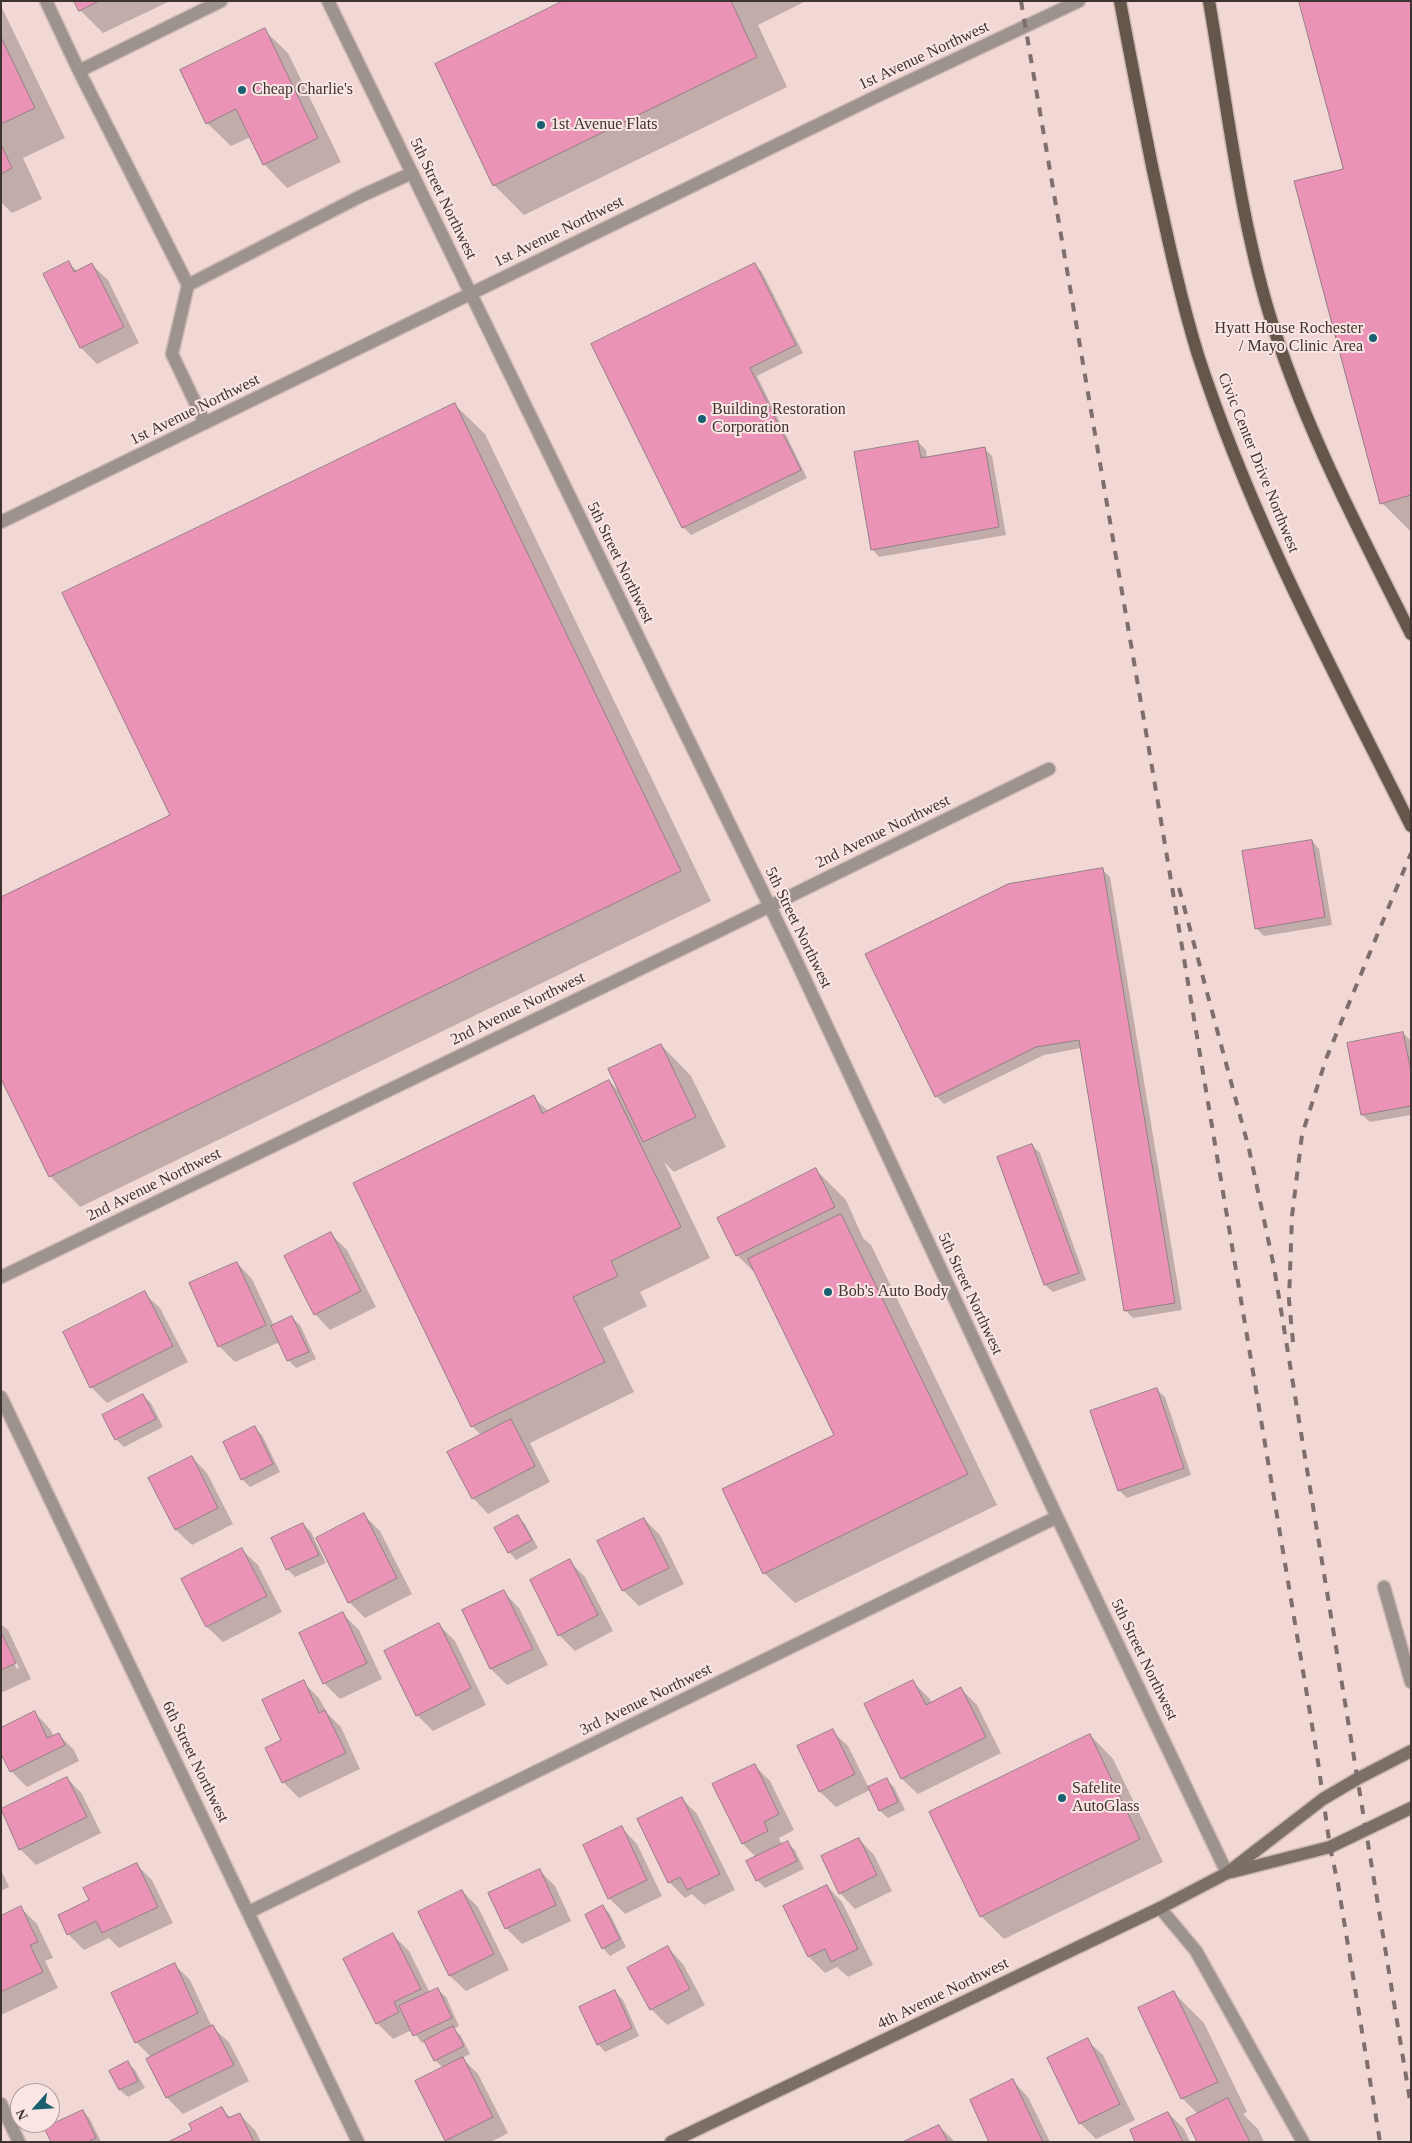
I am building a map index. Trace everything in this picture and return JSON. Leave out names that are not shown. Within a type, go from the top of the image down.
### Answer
[{"type":"main road","name":"Civic Center Drive Northwest","points":[[1120,1],[1173,263],[1199,356],[1216,406],[1278,559],[1411,826]]},
{"type":"main road","points":[[1209,1],[1246,218],[1269,314],[1298,396],[1315,437],[1411,634]]},
{"type":"main road","name":"4th Avenue Northwest","points":[[671,2142],[1160,1908],[1227,1873],[1323,1799],[1411,1751]]},
{"type":"main road","name":"4th Avenue Northwest","points":[[1227,1873],[1330,1847],[1411,1808]]},
{"type":"street","points":[[46,1],[79,71],[188,285],[172,354],[205,423]]},
{"type":"street","points":[[79,71],[221,1]]},
{"type":"street","name":"5th Street Northwest","points":[[328,1],[769,906],[1227,1873]]},
{"type":"street","name":"1st Avenue Northwest","points":[[1,522],[880,94],[1078,1]]},
{"type":"street","points":[[188,285],[361,196],[412,173]]},
{"type":"street","name":"2nd Avenue Northwest","points":[[1,1277],[769,906],[1048,768]]},
{"type":"street","name":"6th Street Northwest","points":[[1,1397],[358,2142]]},
{"type":"street","name":"3rd Avenue Northwest","points":[[249,1912],[1057,1517]]},
{"type":"street","points":[[1384,1587],[1411,1682]]},
{"type":"street","points":[[1160,1908],[1196,1951],[1303,2142]]},
{"type":"street","points":[[1,2104],[19,2142]]},
{"type":"building","points":[[74,1],[99,1],[79,11]]},
{"type":"building","name":"1st Avenue Flats","points":[[563,1],[731,1],[757,57],[493,186],[435,64]]},
{"type":"building","name":"Hyatt House Rochester / Mayo Clinic Area","points":[[1299,1],[1411,1],[1411,495],[1380,504],[1294,181],[1343,169]]},
{"type":"building","name":"Cheap Charlie's","points":[[265,28],[318,138],[263,165],[236,109],[206,124],[180,70]]},
{"type":"building","points":[[1,37],[35,108],[1,124]]},
{"type":"building","points":[[1,144],[12,168],[1,174]]},
{"type":"building","points":[[69,261],[74,272],[92,263],[124,327],[80,348],[43,274]]},
{"type":"building","name":"Building Restoration Corporation","points":[[755,263],[796,345],[750,368],[801,470],[682,528],[591,344]]},
{"type":"building","points":[[455,403],[681,871],[49,1177],[1,1079],[1,897],[170,815],[62,593]]},
{"type":"building","points":[[918,441],[921,458],[985,447],[999,527],[871,550],[854,452]]},
{"type":"building","points":[[1312,840],[1325,917],[1255,929],[1242,851]]},
{"type":"building","points":[[1103,868],[1175,1303],[1124,1311],[1079,1040],[1036,1047],[935,1097],[865,954],[1008,884]]},
{"type":"building","points":[[1403,1032],[1411,1071],[1411,1106],[1361,1115],[1347,1043]]},
{"type":"building","points":[[661,1044],[696,1117],[643,1142],[608,1069]]},
{"type":"building","points":[[609,1080],[681,1227],[611,1261],[618,1276],[573,1297],[605,1362],[471,1427],[353,1183],[534,1095],[542,1113]]},
{"type":"building","points":[[1032,1144],[1079,1273],[1044,1285],[997,1157]]},
{"type":"building","points":[[816,1168],[835,1207],[736,1256],[717,1218]]},
{"type":"building","points":[[841,1214],[968,1474],[763,1574],[722,1489],[834,1435],[748,1259]]},
{"type":"building","points":[[331,1232],[361,1291],[314,1315],[284,1256]]},
{"type":"building","points":[[237,1262],[266,1325],[218,1347],[189,1283]]},
{"type":"building","points":[[145,1291],[173,1346],[90,1388],[63,1332]]},
{"type":"building","points":[[292,1316],[309,1352],[287,1361],[271,1326]]},
{"type":"building","points":[[1157,1388],[1184,1468],[1118,1491],[1090,1411]]},
{"type":"building","points":[[143,1394],[156,1419],[115,1440],[102,1415]]},
{"type":"building","points":[[511,1419],[535,1466],[472,1499],[447,1452]]},
{"type":"building","points":[[255,1426],[273,1464],[241,1480],[223,1442]]},
{"type":"building","points":[[192,1456],[218,1508],[175,1530],[148,1478]]},
{"type":"building","points":[[364,1513],[397,1578],[348,1603],[316,1538]]},
{"type":"building","points":[[518,1515],[532,1540],[508,1553],[494,1528]]},
{"type":"building","points":[[644,1518],[669,1568],[622,1591],[597,1541]]},
{"type":"building","points":[[303,1523],[319,1555],[286,1570],[271,1538]]},
{"type":"building","points":[[242,1548],[267,1596],[206,1627],[181,1579]]},
{"type":"building","points":[[570,1559],[598,1615],[558,1636],[530,1580]]},
{"type":"building","points":[[504,1590],[533,1649],[490,1669],[462,1610]]},
{"type":"building","points":[[343,1612],[367,1663],[323,1684],[299,1633]]},
{"type":"building","points":[[439,1623],[471,1688],[416,1716],[384,1651]]},
{"type":"building","points":[[1,1632],[16,1663],[1,1670]]},
{"type":"building","points":[[304,1680],[319,1713],[325,1710],[346,1753],[282,1783],[265,1748],[281,1740],[262,1700]]},
{"type":"building","points":[[913,1680],[926,1705],[961,1687],[986,1737],[901,1779],[864,1704]]},
{"type":"building","points":[[35,1711],[47,1738],[59,1733],[65,1745],[10,1772],[1,1754],[1,1728]]},
{"type":"building","points":[[833,1729],[855,1774],[819,1792],[797,1746]]},
{"type":"building","points":[[1090,1734],[1140,1839],[980,1917],[929,1812]]},
{"type":"building","points":[[755,1764],[779,1814],[764,1822],[768,1831],[742,1844],[712,1784]]},
{"type":"building","points":[[67,1777],[87,1817],[19,1850],[1,1809]]},
{"type":"building","points":[[887,1778],[898,1802],[879,1811],[868,1787]]},
{"type":"building","points":[[682,1797],[720,1874],[687,1890],[680,1877],[668,1883],[637,1819]]},
{"type":"building","points":[[622,1826],[647,1880],[608,1899],[583,1845]]},
{"type":"building","points":[[859,1838],[877,1875],[839,1894],[821,1856]]},
{"type":"building","points":[[788,1841],[797,1861],[756,1881],[746,1861]]},
{"type":"building","points":[[137,1863],[158,1907],[102,1933],[96,1921],[67,1935],[58,1915],[89,1900],[83,1888]]},
{"type":"building","points":[[540,1869],[556,1905],[505,1929],[488,1893]]},
{"type":"building","points":[[827,1885],[858,1949],[831,1962],[825,1949],[808,1957],[783,1906]]},
{"type":"building","points":[[462,1890],[494,1954],[449,1976],[418,1912]]},
{"type":"building","points":[[603,1905],[620,1939],[602,1949],[585,1915]]},
{"type":"building","points":[[21,1906],[38,1942],[30,1945],[43,1972],[1,1992],[1,1916]]},
{"type":"building","points":[[393,1933],[421,1989],[394,2002],[399,2012],[376,2024],[343,1959]]},
{"type":"building","points":[[668,1946],[690,1989],[650,2010],[627,1968]]},
{"type":"building","points":[[175,1963],[198,2013],[135,2043],[111,1993]]},
{"type":"building","points":[[438,1988],[452,2018],[413,2036],[399,2006]]},
{"type":"building","points":[[615,1990],[632,2028],[597,2045],[579,2007]]},
{"type":"building","points":[[1174,1991],[1218,2082],[1181,2099],[1138,2008]]},
{"type":"building","points":[[213,2025],[234,2065],[166,2098],[146,2059]]},
{"type":"building","points":[[453,2026],[464,2046],[434,2061],[424,2041]]},
{"type":"building","points":[[1088,2038],[1120,2104],[1079,2124],[1047,2058]]},
{"type":"building","points":[[463,2057],[493,2117],[445,2141],[415,2081]]},
{"type":"building","points":[[128,2061],[138,2081],[119,2090],[109,2071]]},
{"type":"building","points":[[1013,2079],[1043,2142],[989,2142],[970,2100]]},
{"type":"building","points":[[1228,2098],[1250,2142],[1197,2142],[1186,2119]]},
{"type":"building","points":[[222,2107],[228,2118],[240,2113],[254,2142],[168,2142],[192,2130],[189,2124]]},
{"type":"building","points":[[83,2110],[96,2138],[88,2142],[51,2142],[46,2133],[60,2133],[60,2121]]},
{"type":"building","points":[[1168,2112],[1183,2142],[1135,2142],[1130,2130]]},
{"type":"building","points":[[939,2125],[948,2142],[903,2142]]},
{"type":"railway","points":[[1021,1],[1154,779],[1380,2142]]},
{"type":"railway","points":[[1293,1342],[1289,1300],[1292,1216],[1302,1135],[1326,1059],[1411,853]]},
{"type":"railway","points":[[1179,888],[1249,1149],[1274,1267],[1411,2107]]},
{"type":"place","name":"Cheap Charlie's","points":[[242,90]]},
{"type":"place","name":"1st Avenue Flats","points":[[541,125]]},
{"type":"place","name":"Hyatt House Rochester / Mayo Clinic Area","points":[[1373,338]]},
{"type":"place","name":"Building Restoration Corporation","points":[[702,419]]},
{"type":"place","name":"Bob's Auto Body","points":[[828,1292]]},
{"type":"place","name":"Safelite AutoGlass","points":[[1062,1798]]}]
